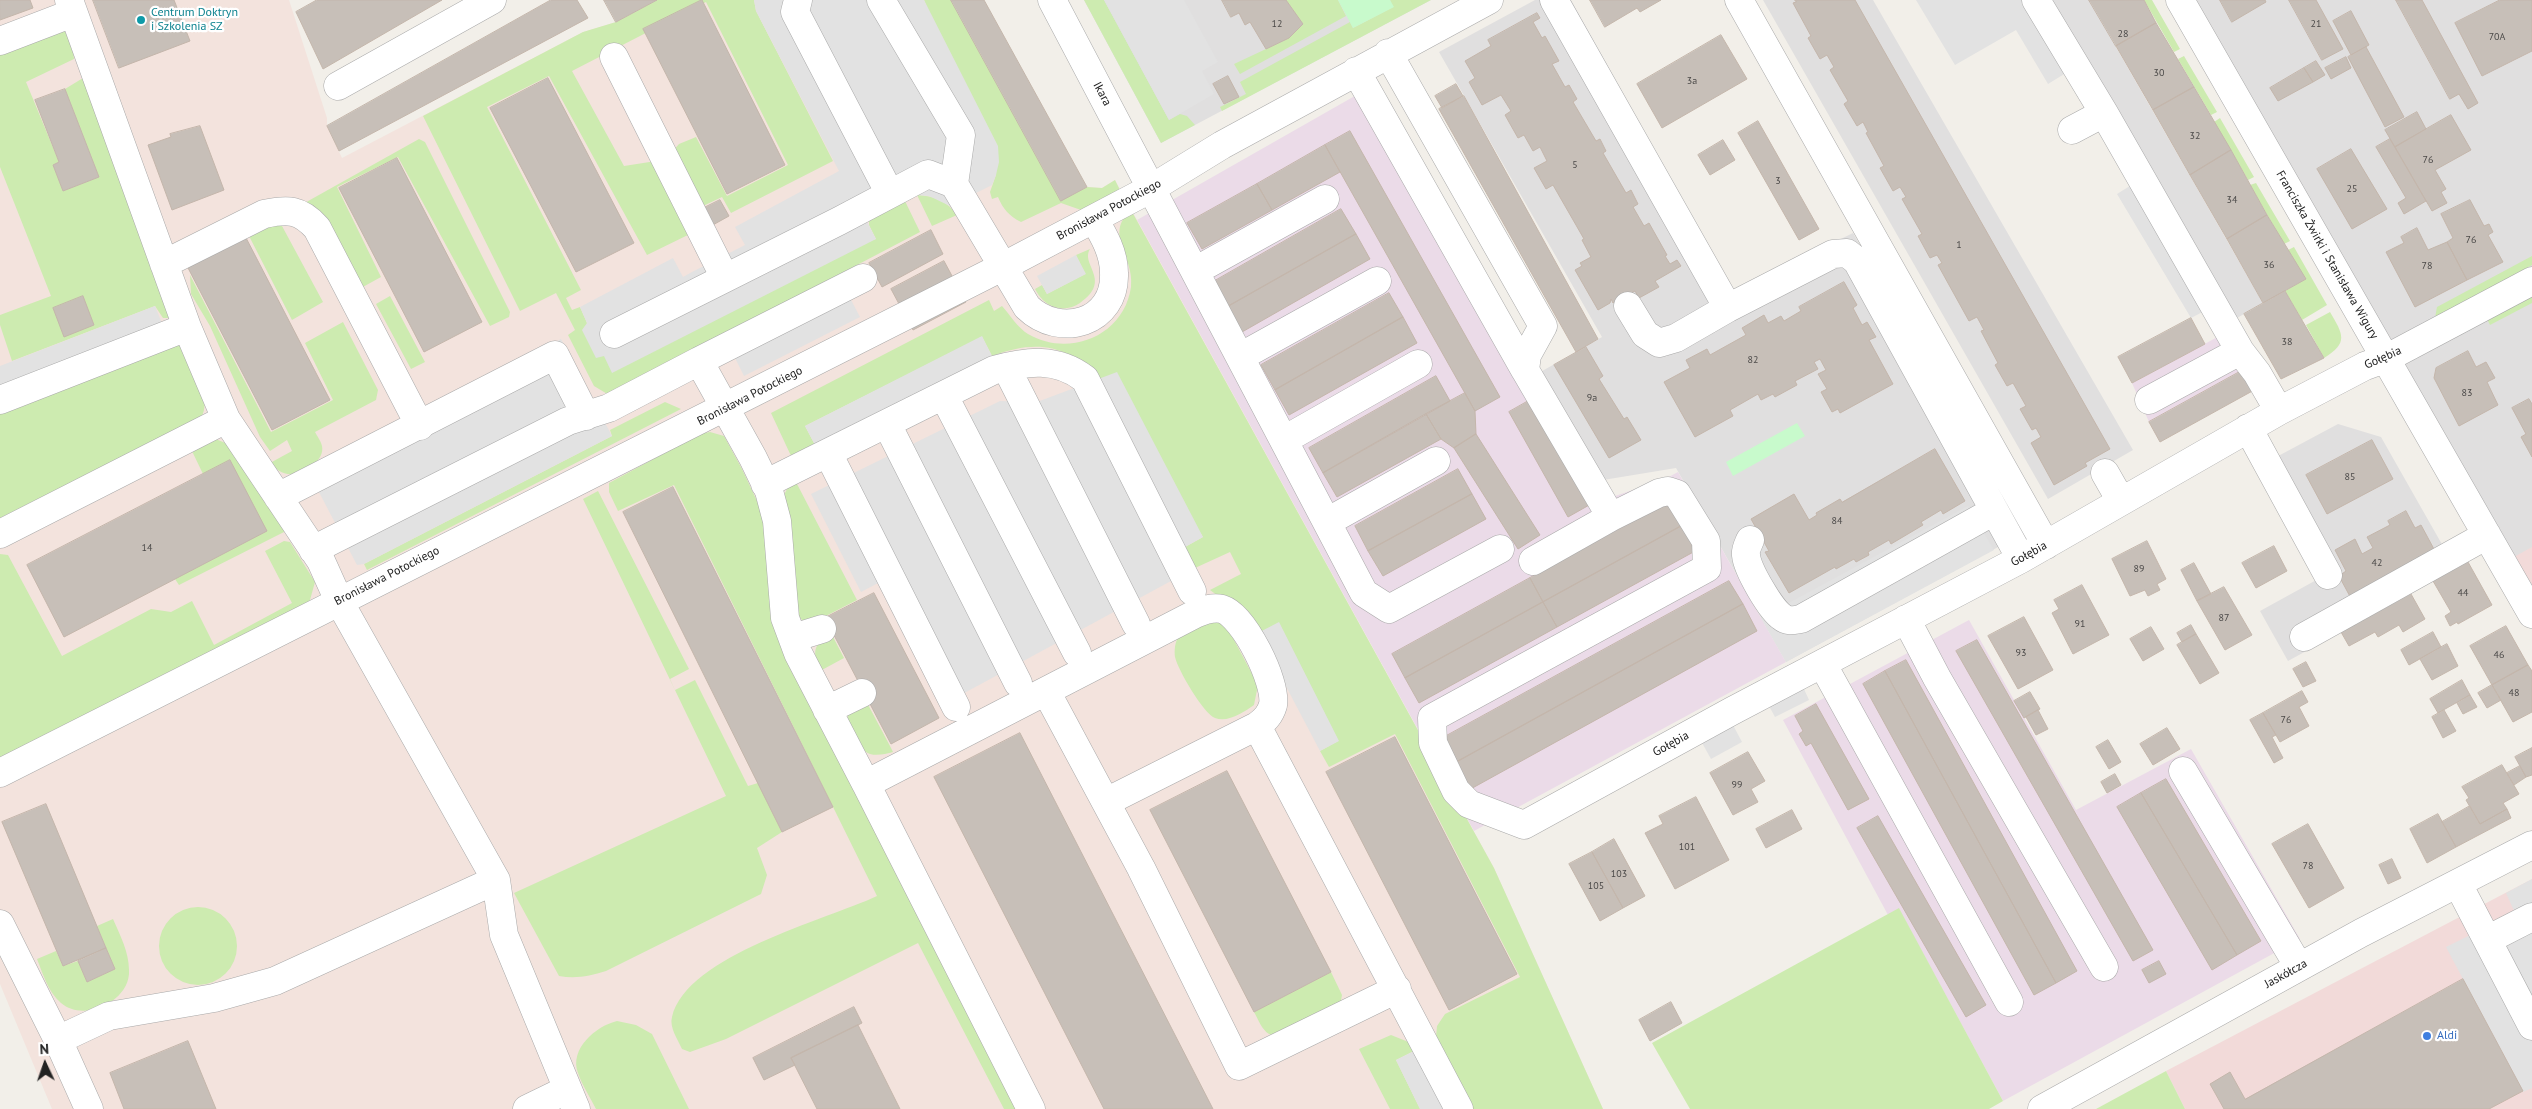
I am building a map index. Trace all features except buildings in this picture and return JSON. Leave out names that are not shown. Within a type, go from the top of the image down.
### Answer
[{"type":"street","points":[[338,86],[492,0]]},
{"type":"street","points":[[798,0],[795,12],[890,194]]},
{"type":"street","points":[[881,0],[961,135],[954,184]]},
{"type":"street","name":"Ikara","points":[[1052,0],[1364,593],[1389,609],[1500,550]]},
{"type":"street","name":"Bronisława Potockiego","points":[[0,772],[1004,266],[1152,188],[1222,145],[1489,0]]},
{"type":"street","points":[[1554,0],[1728,308]]},
{"type":"street","points":[[1739,0],[2046,545]]},
{"type":"street","points":[[2036,0],[2104,112],[2240,352],[2257,373],[2279,411]]},
{"type":"street","name":"Franciszka Żwirki i Stanisława Wigury","points":[[2180,0],[2387,358],[2487,536],[2524,583],[2532,614]]},
{"type":"street","points":[[0,41],[71,6],[187,327],[226,419],[313,550],[339,600],[496,880],[504,935],[571,1100],[527,1109]]},
{"type":"street","points":[[1388,54],[1543,326],[1528,356],[1525,370]]},
{"type":"street","points":[[614,57],[726,278]]},
{"type":"street","points":[[1356,71],[1525,370],[1611,517],[1533,562]]},
{"type":"street","points":[[2072,130],[2104,112]]},
{"type":"street","points":[[614,334],[928,174],[954,184],[1004,266],[1026,307],[1036,316],[1053,323],[1070,324],[1087,320],[1095,315],[1107,302],[1114,274],[1113,259],[1094,219]]},
{"type":"street","points":[[1195,271],[1325,199]]},
{"type":"street","points":[[164,264],[264,214],[294,211],[306,216],[317,228],[420,426]]},
{"type":"street","points":[[1628,306],[1645,334],[1660,343],[1676,338],[1728,308],[1833,254],[1841,252],[1853,256],[2021,560]]},
{"type":"street","points":[[313,550],[568,421],[609,408],[864,278]]},
{"type":"street","name":"Gołębia","points":[[1611,517],[1659,493],[1668,491],[1677,494],[1706,541],[1707,568],[1432,718],[1433,743],[1456,791],[1469,804],[1524,825],[1732,711],[2021,560],[2279,411],[2365,366],[2387,358],[2532,281]]},
{"type":"street","points":[[1240,357],[1377,282]]},
{"type":"street","points":[[0,400],[187,327]]},
{"type":"street","points":[[2149,400],[2240,352]]},
{"type":"street","points":[[278,497],[420,426],[555,355],[586,416]]},
{"type":"street","points":[[699,361],[765,484],[777,521],[781,592],[785,618],[793,638],[827,710],[1031,1109]]},
{"type":"street","points":[[765,484],[994,370],[1047,362],[1073,370],[1085,379],[1192,591]]},
{"type":"street","points":[[1284,440],[1418,364]]},
{"type":"street","points":[[1006,367],[1136,624]]},
{"type":"street","points":[[944,396],[1077,653]]},
{"type":"street","points":[[0,534],[226,419]]},
{"type":"street","points":[[887,424],[1018,683]]},
{"type":"street","points":[[2248,428],[2328,575]]},
{"type":"street","points":[[828,453],[956,707]]},
{"type":"street","points":[[1327,522],[1436,461]]},
{"type":"street","points":[[2105,473],[2121,501]]},
{"type":"street","points":[[1750,540],[1746,554],[1750,568],[1770,604],[1781,617],[1790,621],[1801,619],[1994,511]]},
{"type":"street","points":[[2304,637],[2487,536]]},
{"type":"street","points":[[866,784],[1195,614],[1212,608],[1222,609],[1231,614],[1242,626],[1266,669],[1271,684],[1272,706],[1267,718],[1257,726],[1106,802]]},
{"type":"street","points":[[1906,619],[1937,678],[2104,967]]},
{"type":"street","points":[[793,638],[822,629]]},
{"type":"street","points":[[1823,665],[2009,1002]]},
{"type":"street","points":[[1046,691],[1106,802],[1239,1066],[1397,989]]},
{"type":"street","points":[[827,710],[862,693]]},
{"type":"street","points":[[1257,726],[1459,1109]]},
{"type":"street","points":[[2183,772],[2299,967]]},
{"type":"street","name":"Jaskółcza","points":[[2042,1109],[2299,967],[2532,845]]},
{"type":"street","points":[[58,1040],[109,1016],[214,998],[275,981],[496,880]]},
{"type":"street","points":[[2458,884],[2532,1026]]},
{"type":"street","points":[[2487,940],[2532,917]]},
{"type":"street","points":[[0,924],[58,1040],[89,1109]]},
{"type":"shaded area","points":[[0,0],[289,0],[327,118],[327,126],[342,158],[583,32],[616,22],[657,0],[951,0],[1061,200],[1087,187],[1102,188],[1115,180],[1494,868],[1603,1109],[52,1109],[0,984]]},
{"type":"shaded area","points":[[754,0],[924,0],[998,146],[999,162],[996,175],[992,185],[950,206],[929,196],[917,195],[866,220],[876,239],[612,373],[604,356],[596,358],[582,330],[587,323],[580,307],[673,258],[683,277],[745,245],[735,227],[839,171],[756,11]]},
{"type":"shaded area","points":[[1084,0],[1431,0],[1161,143]]},
{"type":"shaded area","points":[[1104,0],[1184,0],[1218,62],[1202,71],[1214,94],[1169,120]]},
{"type":"shaded area","points":[[1535,0],[1571,0],[1733,292],[1853,233],[2024,533],[1786,662],[1676,468],[1597,481],[1537,374],[1602,337],[1439,52]]},
{"type":"shaded area","points":[[1763,0],[1873,0],[2133,450],[2048,499]]},
{"type":"shaded area","points":[[1916,0],[2034,0],[2074,68],[2048,84],[2016,30],[1955,65]]},
{"type":"shaded area","points":[[2036,0],[2089,0],[2263,303],[2225,325]]},
{"type":"shaded area","points":[[2180,0],[2532,0],[2532,614]]},
{"type":"shaded area","points":[[1360,93],[1591,504],[1663,480],[1678,472],[1786,662],[1474,831],[1137,220]]},
{"type":"shaded area","points":[[2141,179],[2214,306],[2191,318],[2117,194]]},
{"type":"shaded area","points":[[1076,255],[1086,274],[1047,294],[1037,276]]},
{"type":"shaded area","points":[[850,298],[860,317],[744,376],[735,358]]},
{"type":"shaded area","points":[[155,306],[163,326],[0,389],[0,366]]},
{"type":"shaded area","points":[[2225,333],[2245,369],[2149,422],[2132,383]]},
{"type":"shaded area","points":[[982,336],[992,356],[815,445],[805,426]]},
{"type":"shaded area","points":[[561,339],[612,436],[364,564],[357,565],[307,469]]},
{"type":"shaded area","points":[[1117,372],[1203,537],[1185,547],[1195,568],[944,704],[882,581],[861,592],[811,494],[1000,401],[1037,402]]},
{"type":"shaded area","points":[[2338,424],[2381,437],[2456,569],[2288,661],[2260,611],[2320,578],[2267,462]]},
{"type":"shaded area","points":[[1968,506],[1994,550],[1786,662],[1761,618]]},
{"type":"shaded area","points":[[2532,547],[2532,614],[2503,563]]},
{"type":"shaded area","points":[[1969,620],[2076,810],[2191,749],[2300,939],[2003,1101],[1899,909],[1888,915],[1783,720]]},
{"type":"shaded area","points":[[1279,622],[1339,741],[1320,751],[1258,633]]},
{"type":"shaded area","points":[[1804,689],[1809,700],[1775,717],[1769,706]]},
{"type":"shaded area","points":[[1733,725],[1742,742],[1711,759],[1701,741]]},
{"type":"shaded area","points":[[2532,879],[2532,1109],[2185,1109],[2166,1071]]},
{"type":"shaded area","points":[[2532,879],[2532,1088],[2523,1092],[2446,947],[2515,913],[2506,893]]},
{"type":"shaded area","points":[[1414,1051],[1445,1109],[1420,1109],[1396,1060]]},
{"type":"green space","points":[[657,0],[754,0],[756,11],[833,161],[731,213],[722,197],[701,207],[672,152],[679,144],[696,137],[727,196],[788,165],[706,2],[572,71],[624,166],[656,161],[692,233],[647,255],[549,76],[487,107],[581,290],[566,298],[572,310],[580,307],[587,323],[876,239],[869,225],[869,220],[904,199],[920,232],[609,395],[594,386],[568,335],[575,330],[556,293],[520,311],[423,116],[583,32],[616,22]]},
{"type":"green space","points":[[924,0],[951,0],[1061,200],[1087,187],[1102,188],[1115,180],[1120,190],[1081,210],[1061,203],[1021,222],[1007,212],[998,197],[992,199],[990,192],[996,175]]},
{"type":"green space","points":[[1084,0],[1104,0],[1169,120],[1180,114],[1187,116],[1195,125],[1161,143]]},
{"type":"green space","points":[[1286,0],[1338,0],[1346,16],[1240,74],[1234,64],[1283,41],[1303,24]]},
{"type":"green space","points":[[1338,0],[1390,0],[1394,7],[1353,28]]},
{"type":"green space","points":[[1390,0],[1431,0],[1222,111],[1220,107],[1246,94],[1240,82],[1350,22],[1353,28],[1393,7]]},
{"type":"green space","points":[[2144,0],[2152,0],[2180,49],[2174,52]]},
{"type":"green space","points":[[64,29],[73,49],[74,59],[26,82],[59,162],[53,165],[63,191],[99,177],[65,89],[83,78],[172,313],[169,318],[163,318],[155,306],[12,361],[0,325],[0,315],[51,296],[0,167],[0,47]]},
{"type":"green space","points":[[2184,56],[2217,112],[2211,115],[2178,59]]},
{"type":"green space","points":[[2220,118],[2254,177],[2248,180],[2214,122]]},
{"type":"green space","points":[[419,139],[425,142],[510,312],[509,317],[490,326],[398,157],[337,187],[381,277],[361,288],[301,205]]},
{"type":"green space","points":[[2256,183],[2290,241],[2284,244],[2250,185]]},
{"type":"green space","points":[[917,195],[940,200],[957,215],[932,226]]},
{"type":"green space","points":[[1131,210],[1494,868],[1603,1109],[1473,1109],[1436,1037],[1437,1026],[1445,1014],[1520,977],[1395,734],[1329,767],[1320,751],[1338,741],[1279,623],[1258,633],[1251,616],[1244,607],[1210,590],[1241,574],[1230,552],[1195,568],[1185,547],[1203,537],[1098,379],[1086,367],[1074,358],[1050,348],[1022,348],[992,356],[982,337],[805,426],[815,445],[792,458],[771,413],[989,300],[994,311],[1002,306],[1024,331],[1044,341],[1060,344],[1077,343],[1092,338],[1106,330],[1118,318],[1126,304],[1131,287],[1129,265],[1122,246],[1120,228],[1123,219]]},
{"type":"green space","points":[[284,220],[282,226],[323,302],[292,320],[248,234]]},
{"type":"green space","points":[[2294,247],[2327,305],[2302,320],[2285,291],[2305,279],[2288,250]]},
{"type":"green space","points":[[1090,249],[1088,255],[1095,280],[1094,287],[1089,295],[1077,305],[1068,308],[1055,307],[1043,300],[1035,289],[1042,285],[1047,294],[1085,274],[1076,255]]},
{"type":"green space","points":[[2532,256],[2532,265],[2435,318],[2437,307]]},
{"type":"green space","points":[[190,275],[271,432],[333,400],[305,343],[343,322],[378,390],[376,400],[315,432],[322,451],[318,460],[309,468],[299,473],[287,474],[278,470],[270,463],[292,451],[287,440],[270,451],[260,437],[210,326],[191,294]]},
{"type":"green space","points":[[390,296],[425,362],[411,369],[376,304]]},
{"type":"green space","points":[[2532,296],[2532,303],[2490,325],[2487,319]]},
{"type":"green space","points":[[2330,312],[2338,326],[2341,338],[2337,348],[2324,358],[2306,325]]},
{"type":"green space","points":[[182,340],[203,391],[204,411],[200,419],[0,518],[0,407]]},
{"type":"green space","points":[[665,402],[681,409],[367,570],[364,564],[612,436],[610,430]]},
{"type":"green space","points":[[1797,423],[1805,436],[1733,476],[1726,462]]},
{"type":"green space","points":[[710,432],[724,436],[764,516],[769,544],[768,584],[773,622],[1017,1109],[1004,1109],[918,943],[726,1039],[690,1052],[682,1049],[674,1033],[671,1021],[683,995],[703,975],[761,942],[877,896],[674,485],[618,511],[609,492],[609,483],[700,434]]},
{"type":"green space","points":[[213,438],[228,444],[288,530],[179,585],[175,579],[203,474],[191,449]]},
{"type":"green space","points":[[796,482],[857,600],[808,623],[802,620],[795,612],[784,495],[788,487]]},
{"type":"green space","points":[[598,491],[689,669],[670,679],[675,690],[695,680],[748,786],[758,783],[782,832],[757,848],[767,875],[761,894],[606,971],[583,976],[565,977],[559,976],[514,893],[726,796],[583,499]]},
{"type":"green space","points":[[284,541],[290,542],[315,582],[310,600],[298,615],[0,764],[0,554],[8,555],[62,656],[151,609],[171,612],[192,601],[214,645],[292,603],[265,551]]},
{"type":"green space","points":[[1203,620],[1225,623],[1258,685],[1254,705],[1241,714],[1230,718],[1215,718],[1204,708],[1186,681],[1175,657],[1176,642],[1180,635]]},
{"type":"green space","points":[[831,633],[844,658],[820,671],[815,653],[816,649],[821,641]]},
{"type":"green space","points":[[865,699],[893,752],[879,755],[870,754],[859,746],[851,734],[848,726],[849,713],[853,706]]},
{"type":"green space","points":[[198,907],[213,910],[230,924],[234,931],[237,946],[234,961],[220,978],[213,982],[198,985],[183,982],[166,968],[162,961],[159,946],[162,931],[176,914],[183,910]]},
{"type":"green space","points":[[1899,908],[2003,1101],[1989,1109],[1690,1109],[1652,1043]]},
{"type":"green space","points":[[113,919],[124,944],[129,970],[128,981],[122,991],[104,1006],[82,1011],[71,1009],[56,999],[46,983],[37,959],[56,951],[63,966],[78,961],[87,982],[115,969],[97,926]]},
{"type":"green space","points":[[1331,972],[1342,995],[1340,1006],[1284,1034],[1269,1034],[1264,1030],[1254,1012]]},
{"type":"green space","points":[[617,1021],[636,1025],[652,1034],[689,1109],[596,1109],[578,1073],[577,1055],[586,1040],[593,1033]]},
{"type":"green space","points":[[1391,1035],[1411,1043],[1414,1051],[1396,1060],[1420,1109],[1390,1109],[1359,1049]]},
{"type":"green space","points":[[2166,1071],[2185,1109],[2096,1109]]},
{"type":"place","name":"Centrum Doktryn i Szkolenia SZ","points":[[141,20]]},
{"type":"place","name":"Aldi","points":[[2427,1036]]}]
